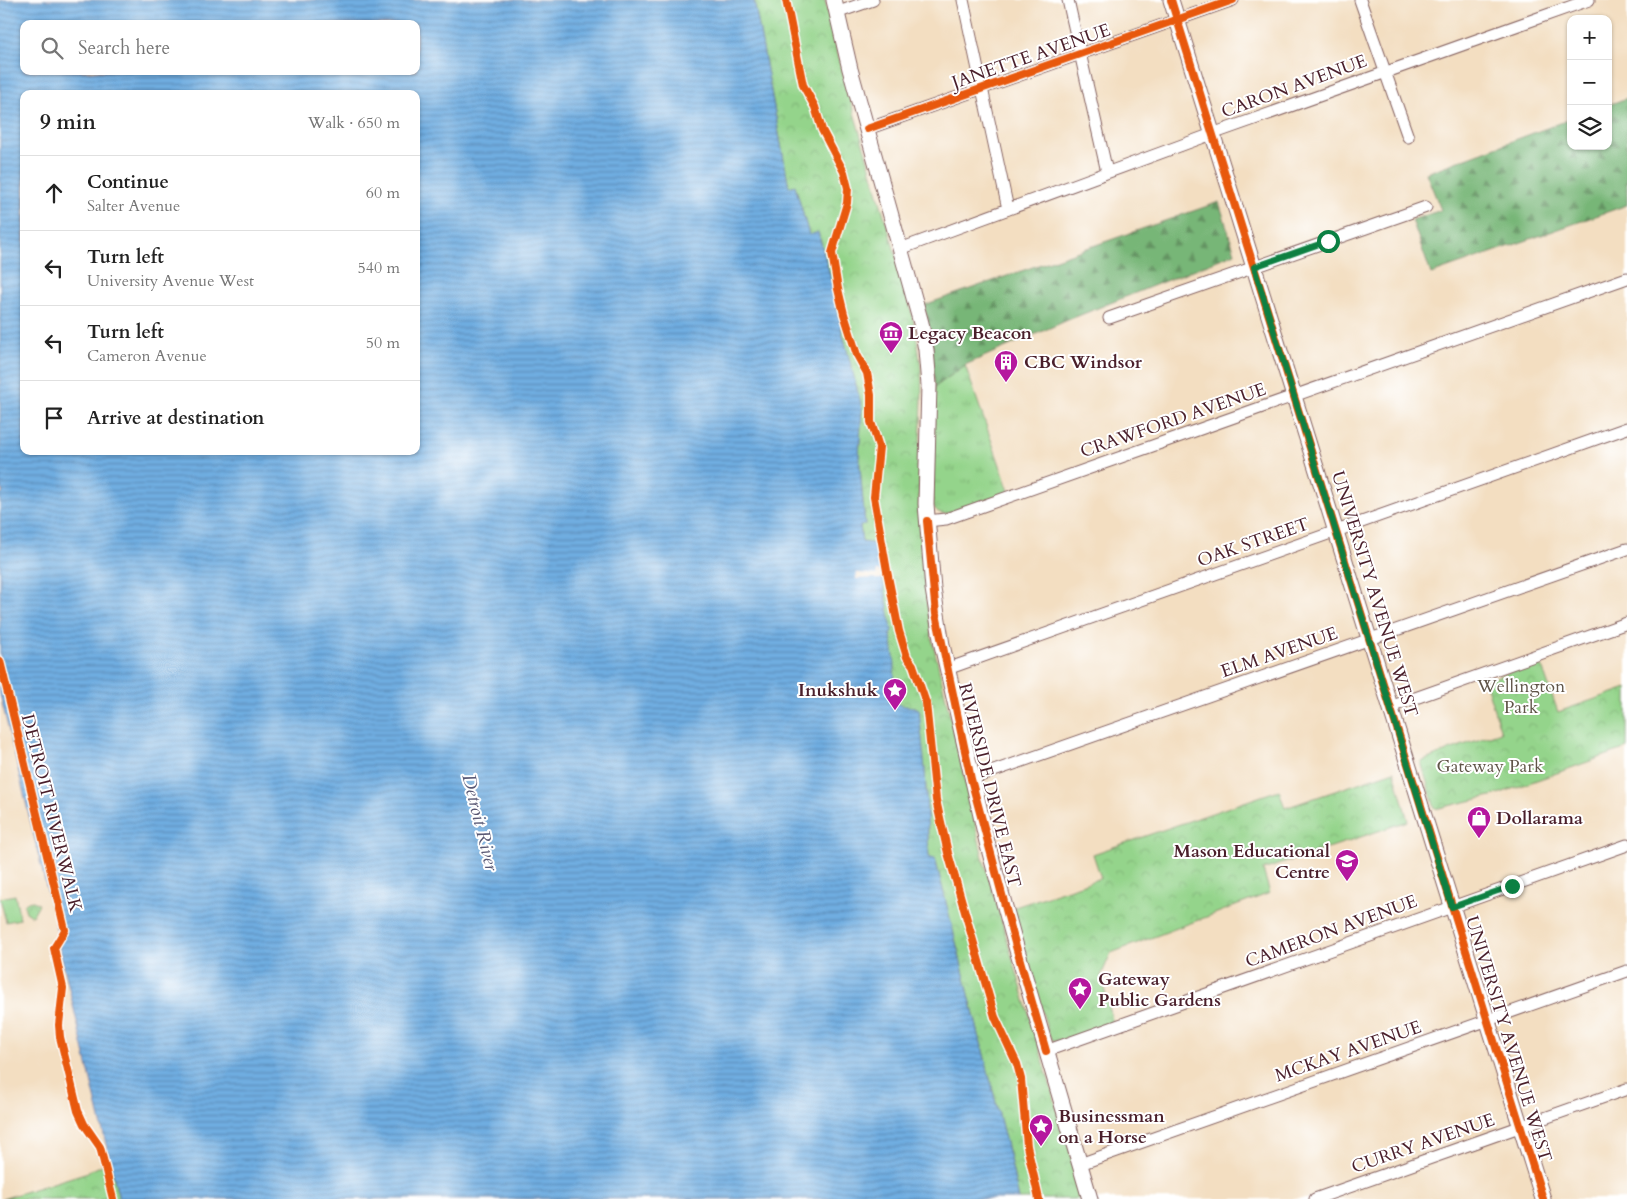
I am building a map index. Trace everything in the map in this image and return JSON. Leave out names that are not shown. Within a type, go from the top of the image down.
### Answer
[{"type":"main road","name":"UNIVERSITY AVENUE WEST","points":[[1171,0],[1543,1199]]},
{"type":"main road","name":"RIVERSIDE DRIVE EAST","points":[[835,7],[921,324],[926,350],[928,385],[927,521],[936,614],[947,669],[972,779],[1014,943],[1090,1199]]},
{"type":"street","points":[[835,7],[873,0]]},
{"type":"street","points":[[963,0],[1008,209]]},
{"type":"street","points":[[1068,0],[1107,172]]},
{"type":"street","name":"JANETTE AVENUE","points":[[867,129],[1233,0]]},
{"type":"street","points":[[1360,0],[1408,137]]},
{"type":"street","name":"CARON AVENUE","points":[[900,249],[1212,134],[1589,0]]},
{"type":"street","points":[[1109,318],[1426,207]]},
{"type":"street","name":"CRAWFORD AVENUE","points":[[927,521],[946,519],[1627,278]]},
{"type":"street","name":"OAK STREET","points":[[947,669],[1627,428]]},
{"type":"street","name":"ELM AVENUE","points":[[972,779],[1627,549]]},
{"type":"street","points":[[1390,707],[1627,623]]},
{"type":"street","name":"CAMERON AVENUE","points":[[1046,1051],[1627,845]]},
{"type":"street","name":"MCKAY AVENUE","points":[[1080,1164],[1627,971]]},
{"type":"street","name":"CURRY AVENUE","points":[[1315,1199],[1627,1089]]},
{"type":"green space","points":[[754,0],[825,0],[846,84],[905,287],[921,367],[919,510],[926,596],[932,639],[984,862],[1084,1199],[1019,1199],[935,858],[929,858],[925,769],[916,707],[900,706],[893,700],[892,641],[877,544],[862,542],[860,525],[865,524],[859,456],[862,408],[842,331],[833,285],[818,232],[809,236],[795,185],[789,187]]},
{"type":"green space","points":[[1627,98],[1627,205],[1431,274],[1412,220],[1441,210],[1426,173],[1567,120],[1567,150],[1612,150],[1612,104]]},
{"type":"green space","points":[[1219,202],[1235,253],[1068,320],[965,365],[935,387],[931,337],[924,305]]},
{"type":"green space","points":[[965,365],[1009,491],[945,514],[938,512],[933,506],[935,387]]},
{"type":"green space","name":"Gateway Park","points":[[1540,661],[1558,712],[1627,688],[1627,748],[1495,795],[1435,809],[1421,762],[1501,732],[1485,681]]},
{"type":"green space","name":"Gateway Park","points":[[1394,771],[1408,821],[1263,870],[1270,893],[1111,953],[1101,976],[1113,1023],[1058,1042],[1052,1040],[1012,908],[1101,878],[1093,854],[1279,790],[1285,808]]},
{"type":"green space","points":[[15,895],[20,919],[6,922],[0,898]]},
{"type":"green space","points":[[33,901],[39,904],[32,916],[26,912],[24,905],[26,902]]},
{"type":"green space","points":[[110,1161],[119,1199],[2,1199],[88,1172]]},
{"type":"water","name":"Detroit River","points":[[0,0],[754,0],[789,187],[795,185],[809,235],[818,232],[862,408],[859,456],[865,525],[860,526],[862,542],[877,544],[892,630],[895,664],[893,700],[896,703],[919,709],[925,769],[929,858],[935,858],[1019,1199],[119,1199],[59,946],[53,907],[51,907],[0,694],[0,494],[3,493],[0,483]]},
{"type":"pier","points":[[877,571],[882,572],[882,579],[856,579],[857,573],[876,575]]},
{"type":"cycle path","points":[[786,0],[803,85],[815,107],[822,130],[844,172],[848,188],[847,203],[832,253],[844,314],[857,355],[867,373],[871,395],[871,422],[879,447],[874,497],[887,571],[899,631],[907,657],[913,665],[926,703],[936,800],[948,853],[995,1017],[1017,1064],[1021,1079],[1027,1146],[1039,1199]]},
{"type":"cycle path","points":[[1171,0],[1543,1199]]},
{"type":"cycle path","points":[[867,129],[1233,0]]},
{"type":"cycle path","points":[[927,521],[936,614],[971,779],[1046,1051]]},
{"type":"cycle path","name":"DETROIT RIVERWALK","points":[[0,661],[65,930],[54,948],[63,988],[59,1025],[60,1037],[78,1111],[84,1124],[100,1147],[113,1199]]},
{"type":"place","name":"Legacy Beacon","points":[[891,354]]},
{"type":"place","name":"CBC Windsor","points":[[1006,383]]},
{"type":"place","name":"Inukshuk","points":[[895,711]]},
{"type":"place","name":"Dollarama","points":[[1479,839]]},
{"type":"place","name":"Mason Educational Centre","points":[[1347,882]]},
{"type":"place","name":"Gateway Public Gardens","points":[[1080,1010]]},
{"type":"place","name":"Businessman on a Horse","points":[[1041,1147]]},
{"type":"route","points":[[1328,241],[1254,267],[1452,907],[1512,886]]},
{"type":"park label","name":"Wellington Park","points":[[1521,696]]}]
